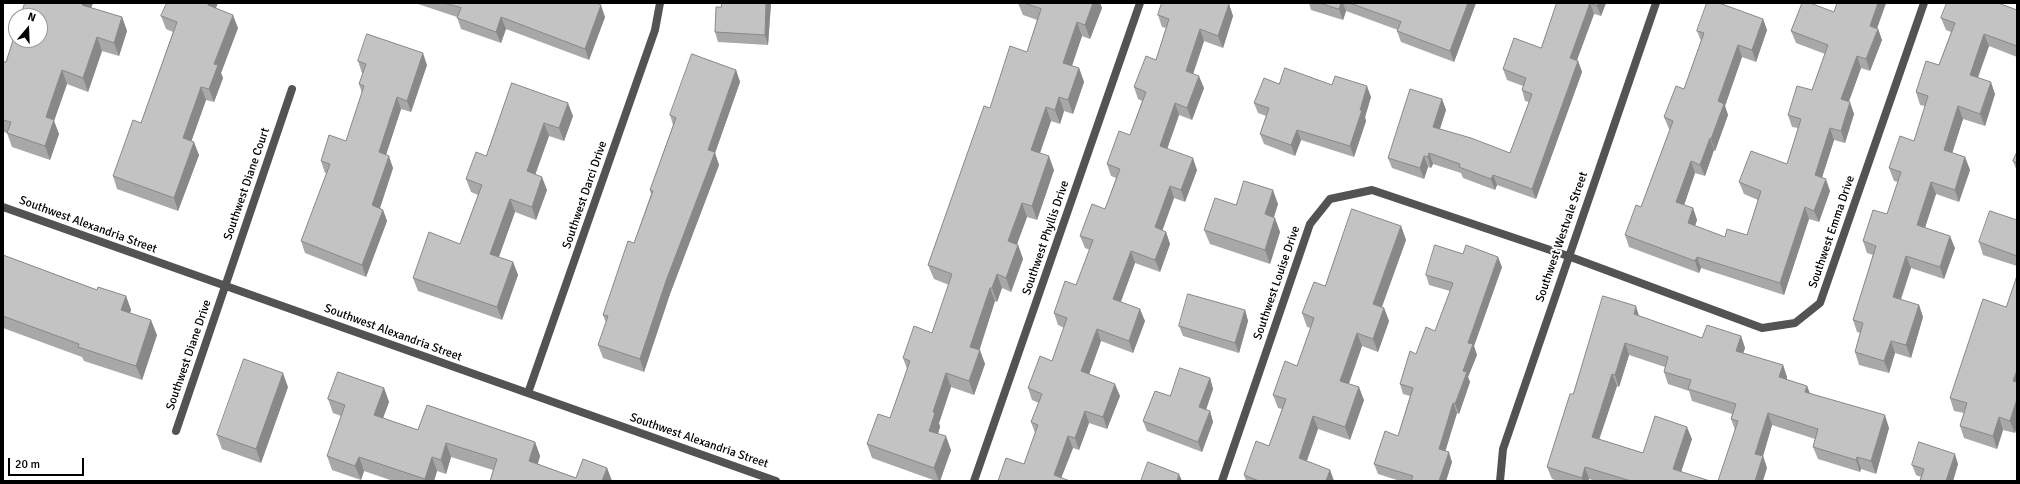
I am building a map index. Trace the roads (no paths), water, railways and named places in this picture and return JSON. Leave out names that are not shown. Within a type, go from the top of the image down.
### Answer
[{"type":"street","name":"Southwest Darci Drive","points":[[528,394],[656,30],[660,3]]},
{"type":"street","name":"Southwest Phyllis Drive","points":[[974,481],[1140,3]]},
{"type":"street","name":"Southwest Westvale Street","points":[[1500,481],[1503,449],[1656,3]]},
{"type":"street","name":"Southwest Emma Drive","points":[[1568,256],[1762,328],[1796,324],[1820,303],[1924,3]]},
{"type":"street","name":"Southwest Diane Court","points":[[225,286],[292,89]]},
{"type":"street","name":"Southwest Louise Drive","points":[[1222,481],[1310,224],[1330,199],[1372,190],[1568,256]]},
{"type":"street","name":"Southwest Alexandria Street","points":[[3,207],[776,481]]},
{"type":"street","name":"Southwest Diane Drive","points":[[176,431],[225,286]]}]
